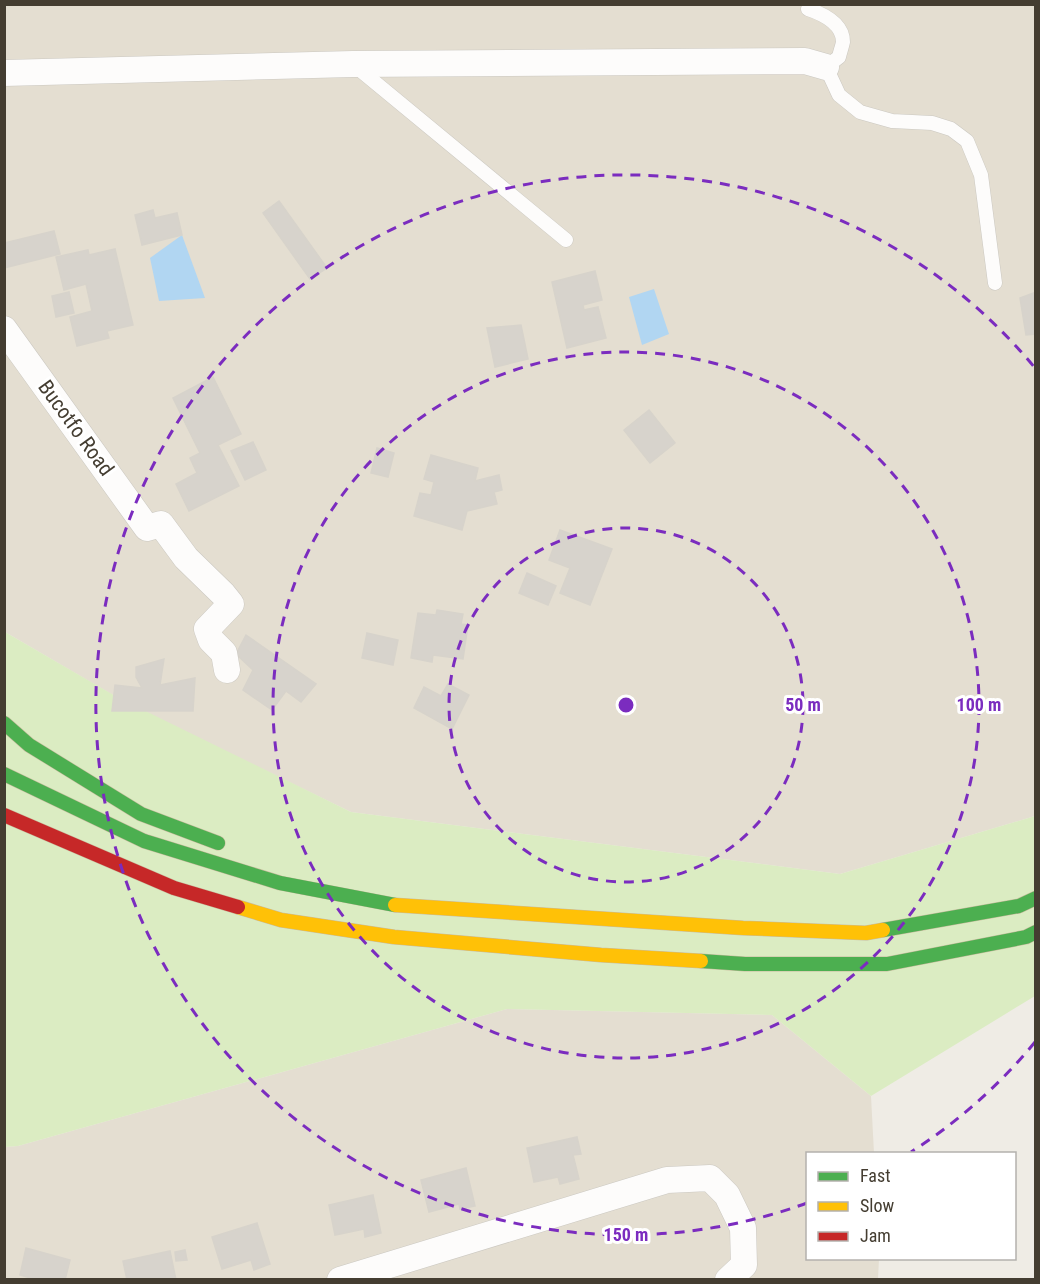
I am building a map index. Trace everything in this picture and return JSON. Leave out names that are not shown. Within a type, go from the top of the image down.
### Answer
[{"type":"highway","points":[[4,723],[29,745],[141,814],[228,846]]},
{"type":"highway","points":[[4,774],[144,842],[279,883],[402,906],[743,928],[866,933],[1019,906],[1035,898]]},
{"type":"highway","points":[[4,815],[174,888],[281,920],[394,937],[601,955],[745,964],[887,964],[1026,937],[1035,932]]},
{"type":"highway","points":[[450,896],[562,917]]},
{"type":"street","points":[[4,73],[353,64],[805,61],[826,67]]},
{"type":"street","name":"Bucotfo Road","points":[[4,328],[147,528],[161,524],[186,558],[231,604],[207,629],[211,640],[224,652],[227,670]]},
{"type":"street","points":[[340,1280],[667,1180],[710,1178],[727,1195],[743,1228],[744,1265],[728,1280]]},
{"type":"lane","points":[[808,9],[823,14],[837,26],[843,40],[839,57],[826,67],[839,95],[860,112],[892,121],[932,123],[951,129],[967,141],[981,175],[995,283]]},
{"type":"lane","points":[[353,64],[566,240]]},
{"type":"shaded area","points":[[5,5],[1035,5],[1035,816],[840,874],[351,812],[130,705],[5,632]]},
{"type":"shaded area","points":[[507,1009],[772,1015],[871,1096],[874,1152],[806,1152],[806,1260],[879,1260],[878,1279],[5,1280],[5,1147],[18,1146]]},
{"type":"green space","points":[[5,632],[117,697],[351,812],[840,874],[1035,816],[1035,996],[871,1096],[772,1015],[507,1009],[18,1146],[5,1147]]},
{"type":"water","points":[[182,235],[205,298],[159,301],[150,258]]},
{"type":"water","points":[[654,289],[669,334],[642,345],[629,297]]},
{"type":"building","points":[[279,201],[327,268],[310,279],[263,213]]},
{"type":"building","points":[[153,210],[155,218],[177,213],[182,235],[142,245],[135,215]]},
{"type":"building","points":[[54,231],[60,254],[4,268],[4,243]]},
{"type":"building","points":[[115,249],[133,325],[107,331],[109,338],[77,346],[70,317],[92,311],[86,284],[64,290],[56,257],[88,250],[89,255]]},
{"type":"building","points":[[595,271],[602,300],[583,305],[584,310],[598,307],[606,338],[567,348],[552,282]]},
{"type":"building","points":[[69,292],[74,313],[56,317],[52,296]]},
{"type":"building","points":[[1036,292],[1036,334],[1026,335],[1020,298]]},
{"type":"building","points":[[521,325],[528,359],[495,367],[487,328]]},
{"type":"building","points":[[213,377],[241,434],[218,445],[239,486],[189,511],[176,484],[197,473],[190,458],[200,453],[173,398]]},
{"type":"building","points":[[649,410],[675,443],[650,463],[624,430]]},
{"type":"building","points":[[253,442],[266,470],[245,480],[231,451]]},
{"type":"building","points":[[377,448],[394,453],[388,477],[371,473]]},
{"type":"building","points":[[431,455],[478,468],[475,481],[499,475],[502,490],[494,492],[497,504],[467,511],[462,530],[414,516],[420,493],[431,495],[434,482],[424,479]]},
{"type":"building","points":[[560,530],[612,549],[590,605],[560,593],[570,568],[549,560]]},
{"type":"building","points":[[527,573],[556,586],[548,605],[519,593]]},
{"type":"building","points":[[437,610],[463,614],[461,624],[468,625],[463,659],[433,655],[432,662],[411,658],[418,613],[436,615]]},
{"type":"building","points":[[367,633],[398,640],[393,665],[362,658]]},
{"type":"building","points":[[246,635],[316,684],[301,702],[286,691],[272,710],[243,690],[253,670],[236,654]]},
{"type":"building","points":[[164,659],[160,685],[195,678],[193,711],[112,711],[115,685],[142,688],[136,677],[136,667]]},
{"type":"building","points":[[448,684],[469,695],[452,729],[414,708],[424,687],[441,696]]},
{"type":"building","points":[[577,1137],[581,1154],[573,1155],[579,1179],[560,1184],[558,1177],[534,1182],[527,1148]]},
{"type":"building","points":[[466,1168],[475,1206],[460,1209],[459,1204],[429,1212],[421,1180]]},
{"type":"building","points":[[373,1195],[381,1233],[365,1237],[364,1229],[335,1235],[329,1205]]},
{"type":"building","points":[[257,1223],[270,1264],[254,1270],[251,1260],[222,1269],[212,1237]]},
{"type":"building","points":[[26,1248],[70,1260],[65,1280],[37,1280],[20,1275]]},
{"type":"building","points":[[185,1250],[187,1260],[176,1261],[175,1252]]},
{"type":"building","points":[[170,1251],[176,1280],[127,1280],[123,1261]]},
{"type":"traffic: fast","points":[[4,723],[29,745],[141,814],[218,843]]},
{"type":"traffic: fast","points":[[4,774],[144,841],[280,883],[395,905]]},
{"type":"traffic: fast","points":[[883,930],[1019,906],[1036,898]]},
{"type":"traffic: fast","points":[[701,961],[745,964],[887,964],[1026,937],[1036,932]]},
{"type":"traffic: slow","points":[[395,905],[743,928],[866,933],[883,930]]},
{"type":"traffic: slow","points":[[238,907],[281,920],[394,937],[601,955],[701,961]]},
{"type":"traffic: jam","points":[[4,815],[174,888],[238,907]]}]
